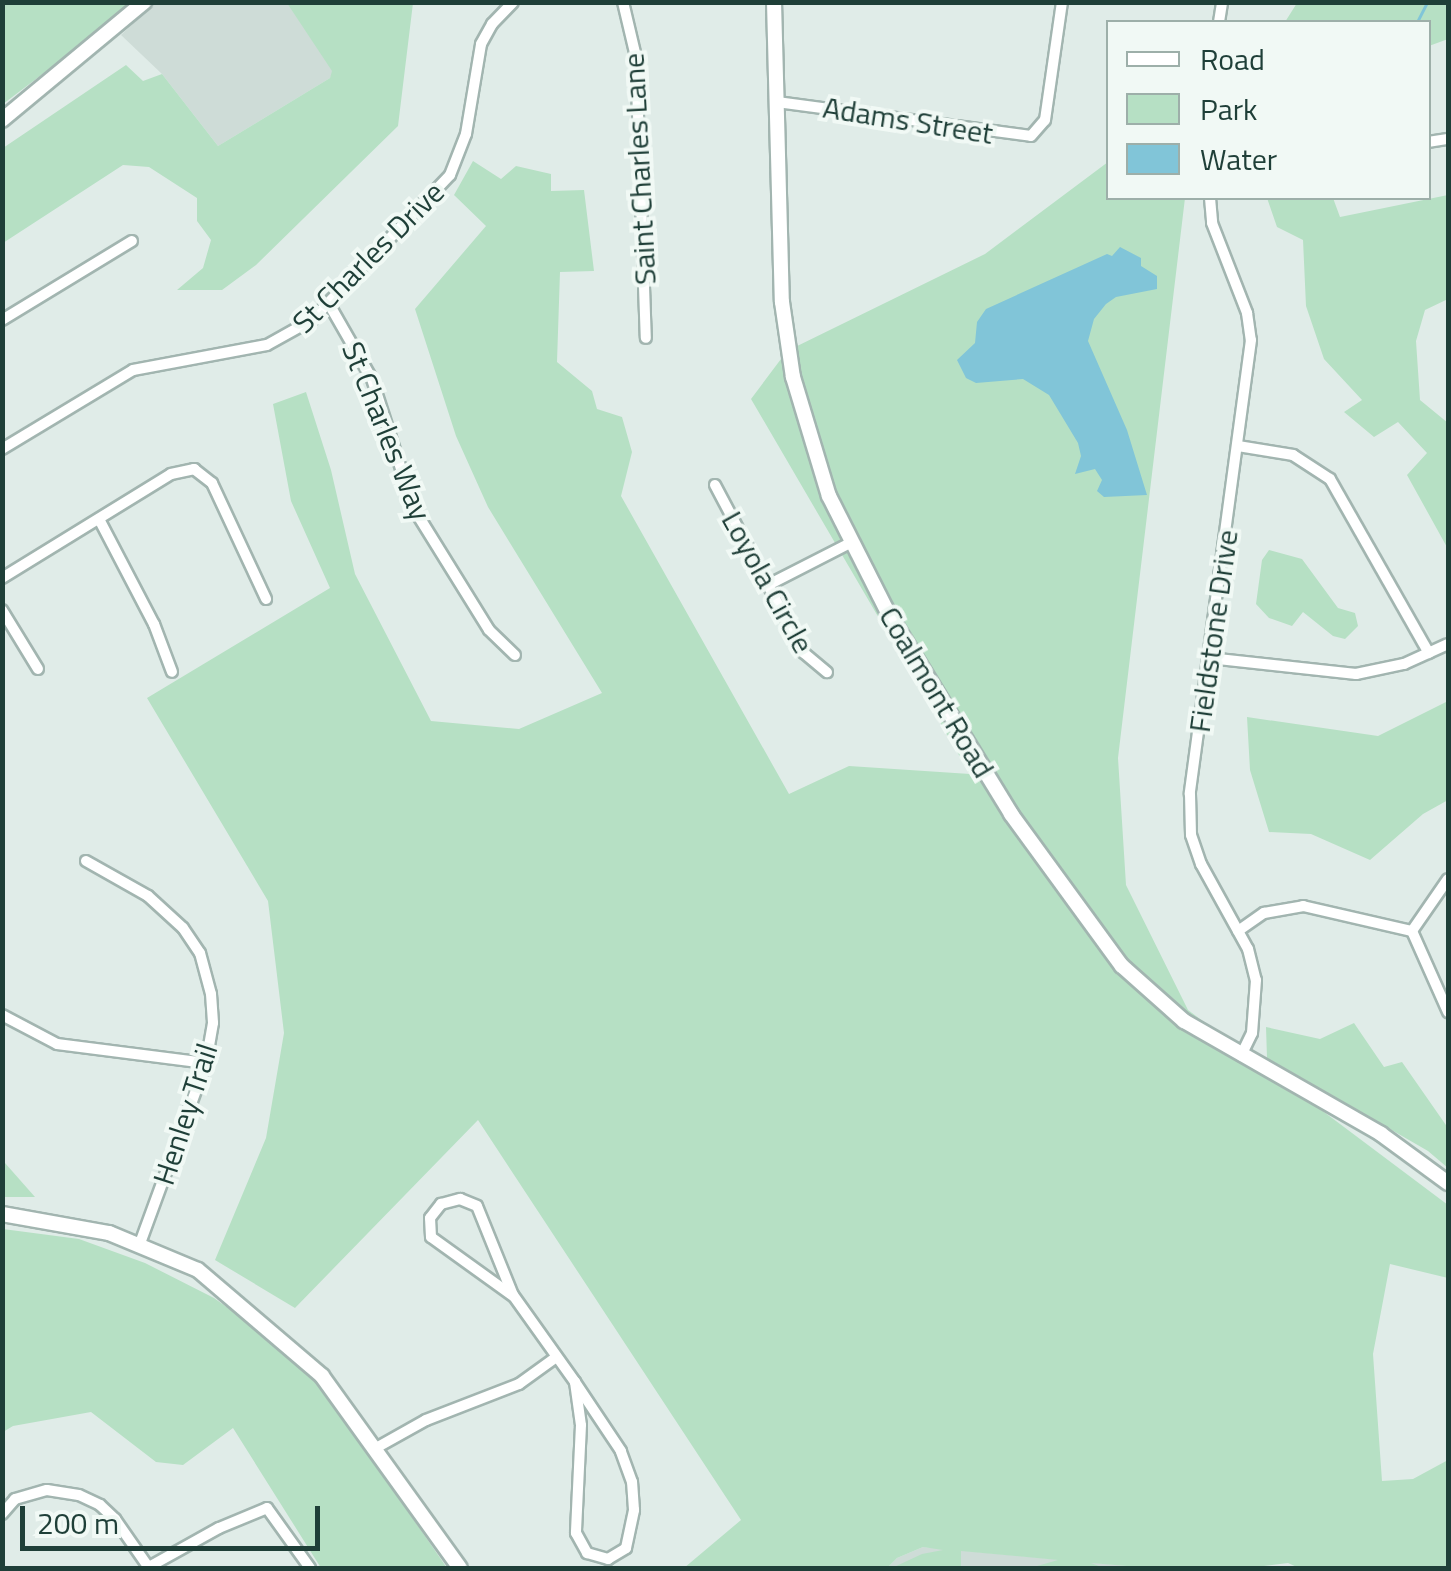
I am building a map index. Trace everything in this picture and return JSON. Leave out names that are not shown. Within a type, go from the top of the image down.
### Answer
[{"type":"street","points":[[2,120],[144,2]]},
{"type":"street","name":"St Charles Drive","points":[[2,449],[133,370],[268,345],[298,331],[450,176],[466,134],[481,44],[492,24],[514,2]]},
{"type":"street","name":"Saint Charles Lane","points":[[623,2],[636,57],[646,338]]},
{"type":"street","name":"Coalmont Road","points":[[774,2],[787,345],[829,496],[850,543],[983,770],[1090,928],[1152,996],[1184,1022],[1381,1134],[1448,1183]]},
{"type":"street","name":"Adams Street","points":[[777,102],[1022,137],[1038,132],[1045,120],[1062,2]]},
{"type":"street","name":"Fieldstone Drive","points":[[1210,200],[1216,234],[1250,330],[1190,794],[1191,835],[1238,931],[1256,980],[1252,1033],[1241,1056]]},
{"type":"street","points":[[2,320],[132,240]]},
{"type":"street","name":"St Charles Way","points":[[328,304],[364,362],[414,509],[489,630],[515,655]]},
{"type":"street","points":[[1238,446],[1293,456],[1330,479],[1428,653]]},
{"type":"street","points":[[2,578],[172,474],[198,470],[212,484],[266,599]]},
{"type":"street","name":"Loyola Circle","points":[[715,485],[804,653],[827,672]]},
{"type":"street","points":[[99,519],[154,624],[172,672]]},
{"type":"street","points":[[768,585],[850,543]]},
{"type":"street","points":[[2,610],[38,668]]},
{"type":"street","points":[[1209,658],[1356,674],[1393,668],[1448,644]]},
{"type":"street","name":"Henley Trail","points":[[86,861],[148,896],[183,928],[200,952],[213,1008],[206,1063],[140,1243]]},
{"type":"street","points":[[1412,931],[1448,879]]},
{"type":"street","points":[[1238,931],[1264,914],[1303,906],[1412,931]]},
{"type":"street","points":[[1412,931],[1448,1012]]},
{"type":"street","points":[[2,1015],[57,1044],[206,1063]]},
{"type":"street","points":[[512,1296],[431,1237],[430,1218],[441,1204],[460,1199],[477,1206],[513,1295],[555,1358],[575,1382],[621,1450],[634,1496],[626,1548],[608,1559],[586,1554],[576,1533],[580,1424],[575,1382]]},
{"type":"street","points":[[2,1214],[74,1223],[140,1243],[198,1270],[322,1376],[460,1568]]},
{"type":"street","points":[[376,1448],[426,1420],[519,1384],[555,1358]]},
{"type":"street","points":[[2,1514],[16,1499],[46,1490],[79,1495],[100,1505],[115,1519],[148,1568],[219,1528],[267,1508],[310,1568]]},
{"type":"shaded area","points":[[155,3],[367,3],[330,78],[218,146],[162,74],[121,35]]},
{"type":"shaded area","points":[[923,1547],[1150,1568],[887,1568],[897,1558]]},
{"type":"green space","points":[[3,3],[128,3],[102,29],[3,104]]},
{"type":"green space","points":[[287,3],[413,3],[398,126],[256,265],[222,290],[177,290],[203,268],[211,240],[197,221],[197,198],[149,167],[123,165],[3,243],[3,148],[126,65],[143,81],[162,74],[218,146],[330,78],[332,71]]},
{"type":"green space","points":[[1297,3],[1448,3],[1448,39],[1431,45],[1431,20],[1286,20]]},
{"type":"green space","points":[[473,161],[501,179],[516,166],[551,174],[551,191],[584,190],[594,271],[560,272],[557,362],[592,391],[597,409],[622,417],[632,452],[621,496],[789,794],[849,766],[970,774],[751,399],[787,351],[985,254],[1106,163],[1106,200],[1185,200],[1118,758],[1126,885],[1188,1010],[1448,1205],[1448,1278],[1390,1264],[1373,1354],[1382,1481],[1413,1479],[1448,1460],[1448,1568],[1299,1568],[1288,1563],[1248,1568],[1150,1568],[1091,1563],[1104,1568],[1030,1568],[1058,1560],[961,1551],[961,1568],[892,1568],[922,1554],[943,1550],[923,1547],[897,1558],[887,1568],[684,1568],[741,1520],[478,1120],[295,1308],[215,1260],[266,1138],[284,1033],[268,901],[147,698],[330,588],[291,501],[273,404],[306,392],[331,470],[355,574],[431,721],[519,729],[602,693],[488,507],[456,436],[415,309],[486,226],[454,195]]},
{"type":"green space","points":[[1448,195],[1448,299],[1425,310],[1416,341],[1420,400],[1448,423],[1448,549],[1407,475],[1427,453],[1398,422],[1374,437],[1344,412],[1362,400],[1324,359],[1306,306],[1303,240],[1277,227],[1268,200],[1334,200],[1340,217]]},
{"type":"green space","points":[[1269,550],[1302,559],[1338,608],[1355,613],[1358,626],[1345,639],[1333,636],[1303,612],[1292,626],[1269,618],[1256,604],[1262,560]]},
{"type":"green space","points":[[1448,701],[1448,800],[1423,814],[1370,860],[1311,834],[1269,832],[1250,770],[1247,717],[1378,736]]},
{"type":"green space","points":[[1354,1023],[1384,1067],[1402,1062],[1448,1128],[1448,1168],[1428,1151],[1267,1058],[1266,1027],[1320,1039]]},
{"type":"green space","points":[[2,1161],[5,1163],[35,1197],[3,1197]]},
{"type":"green space","points":[[3,1229],[79,1239],[145,1263],[214,1298],[267,1336],[327,1394],[447,1568],[321,1568],[233,1428],[183,1465],[156,1462],[91,1412],[13,1426],[3,1432]]},
{"type":"water","points":[[1120,247],[1141,258],[1141,266],[1157,276],[1157,289],[1116,297],[1106,304],[1094,319],[1088,341],[1127,430],[1147,495],[1104,497],[1097,491],[1102,480],[1095,469],[1075,474],[1081,456],[1078,443],[1049,395],[1023,379],[976,383],[966,378],[957,360],[975,343],[977,322],[986,309],[1107,254],[1112,256]]},
{"type":"waterway","points":[[1418,20],[1427,2]]}]
